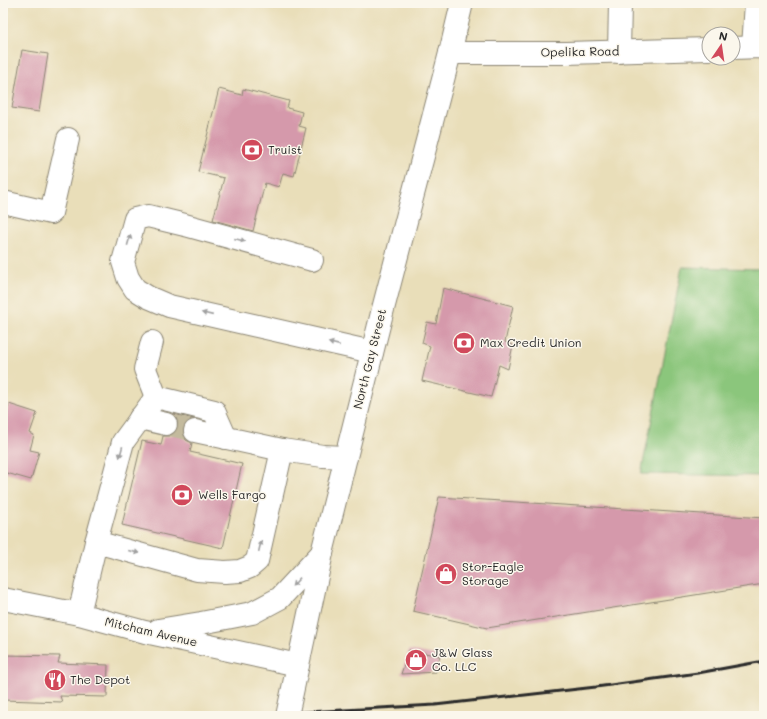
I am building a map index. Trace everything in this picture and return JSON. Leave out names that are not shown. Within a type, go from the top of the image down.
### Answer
[{"type":"main road","name":"North Gay Street","points":[[287,716],[322,553],[462,3]]},
{"type":"main road","points":[[619,52],[620,3]]},
{"type":"main road","points":[[755,47],[756,3]]},
{"type":"main road","name":"Opelika Road","points":[[450,53],[566,53],[701,49]]},
{"type":"main road","points":[[3,202],[51,213],[68,139]]},
{"type":"main road","points":[[312,260],[148,216],[135,219],[124,262],[128,278],[135,289],[148,297],[169,306],[372,352]]},
{"type":"main road","points":[[152,342],[145,369],[156,397]]},
{"type":"main road","points":[[79,614],[96,542],[123,442],[156,397]]},
{"type":"main road","points":[[156,397],[214,411],[226,438]]},
{"type":"main road","points":[[140,418],[166,424]]},
{"type":"main road","points":[[195,431],[282,450],[323,456],[346,457]]},
{"type":"main road","points":[[96,542],[197,570],[225,572],[240,571],[250,567],[257,560],[282,450]]},
{"type":"main road","points":[[145,632],[252,613],[280,598],[322,553]]},
{"type":"main road","name":"Mitcham Avenue","points":[[3,599],[79,614],[145,632],[298,665]]},
{"type":"green space","points":[[682,267],[764,269],[764,476],[641,474]]},
{"type":"building","points":[[22,50],[48,54],[39,112],[12,108]]},
{"type":"building","name":"Truist","points":[[219,89],[242,95],[243,89],[289,101],[287,108],[302,112],[299,126],[306,128],[294,176],[283,173],[279,187],[265,183],[253,231],[213,220],[224,178],[198,172]]},
{"type":"building","name":"Max Credit Union","points":[[443,288],[513,306],[505,342],[513,345],[508,369],[499,365],[491,397],[422,381],[430,346],[422,343],[427,322],[436,324]]},
{"type":"building","points":[[9,404],[37,413],[30,433],[34,435],[30,450],[39,452],[31,480],[3,472],[3,422]]},
{"type":"building","name":"Wells Fargo","points":[[173,414],[194,419],[186,422],[183,429],[183,434],[186,440],[192,443],[190,452],[242,464],[223,548],[122,525],[142,441],[161,445],[163,436],[170,436],[178,427],[178,420]]},
{"type":"building","points":[[439,497],[764,518],[764,584],[487,628],[413,611]]},
{"type":"building","name":"J&W Glass Co. LLC","points":[[409,650],[440,656],[436,672],[401,674]]},
{"type":"building","name":"The Depot","points":[[3,655],[60,656],[58,663],[108,665],[107,697],[60,696],[62,702],[3,700]]},
{"type":"tunnel","points":[[166,424],[195,431]]},
{"type":"railway","points":[[228,716],[435,705],[596,687],[698,673],[764,661]]},
{"type":"place","name":"Truist","points":[[252,150]]},
{"type":"place","name":"Max Credit Union","points":[[464,343]]},
{"type":"place","name":"Wells Fargo","points":[[182,495]]},
{"type":"place","name":"Stor-Eagle Storage","points":[[446,574]]},
{"type":"place","name":"J&W Glass Co. LLC","points":[[416,660]]},
{"type":"place","name":"The Depot","points":[[55,680]]}]
